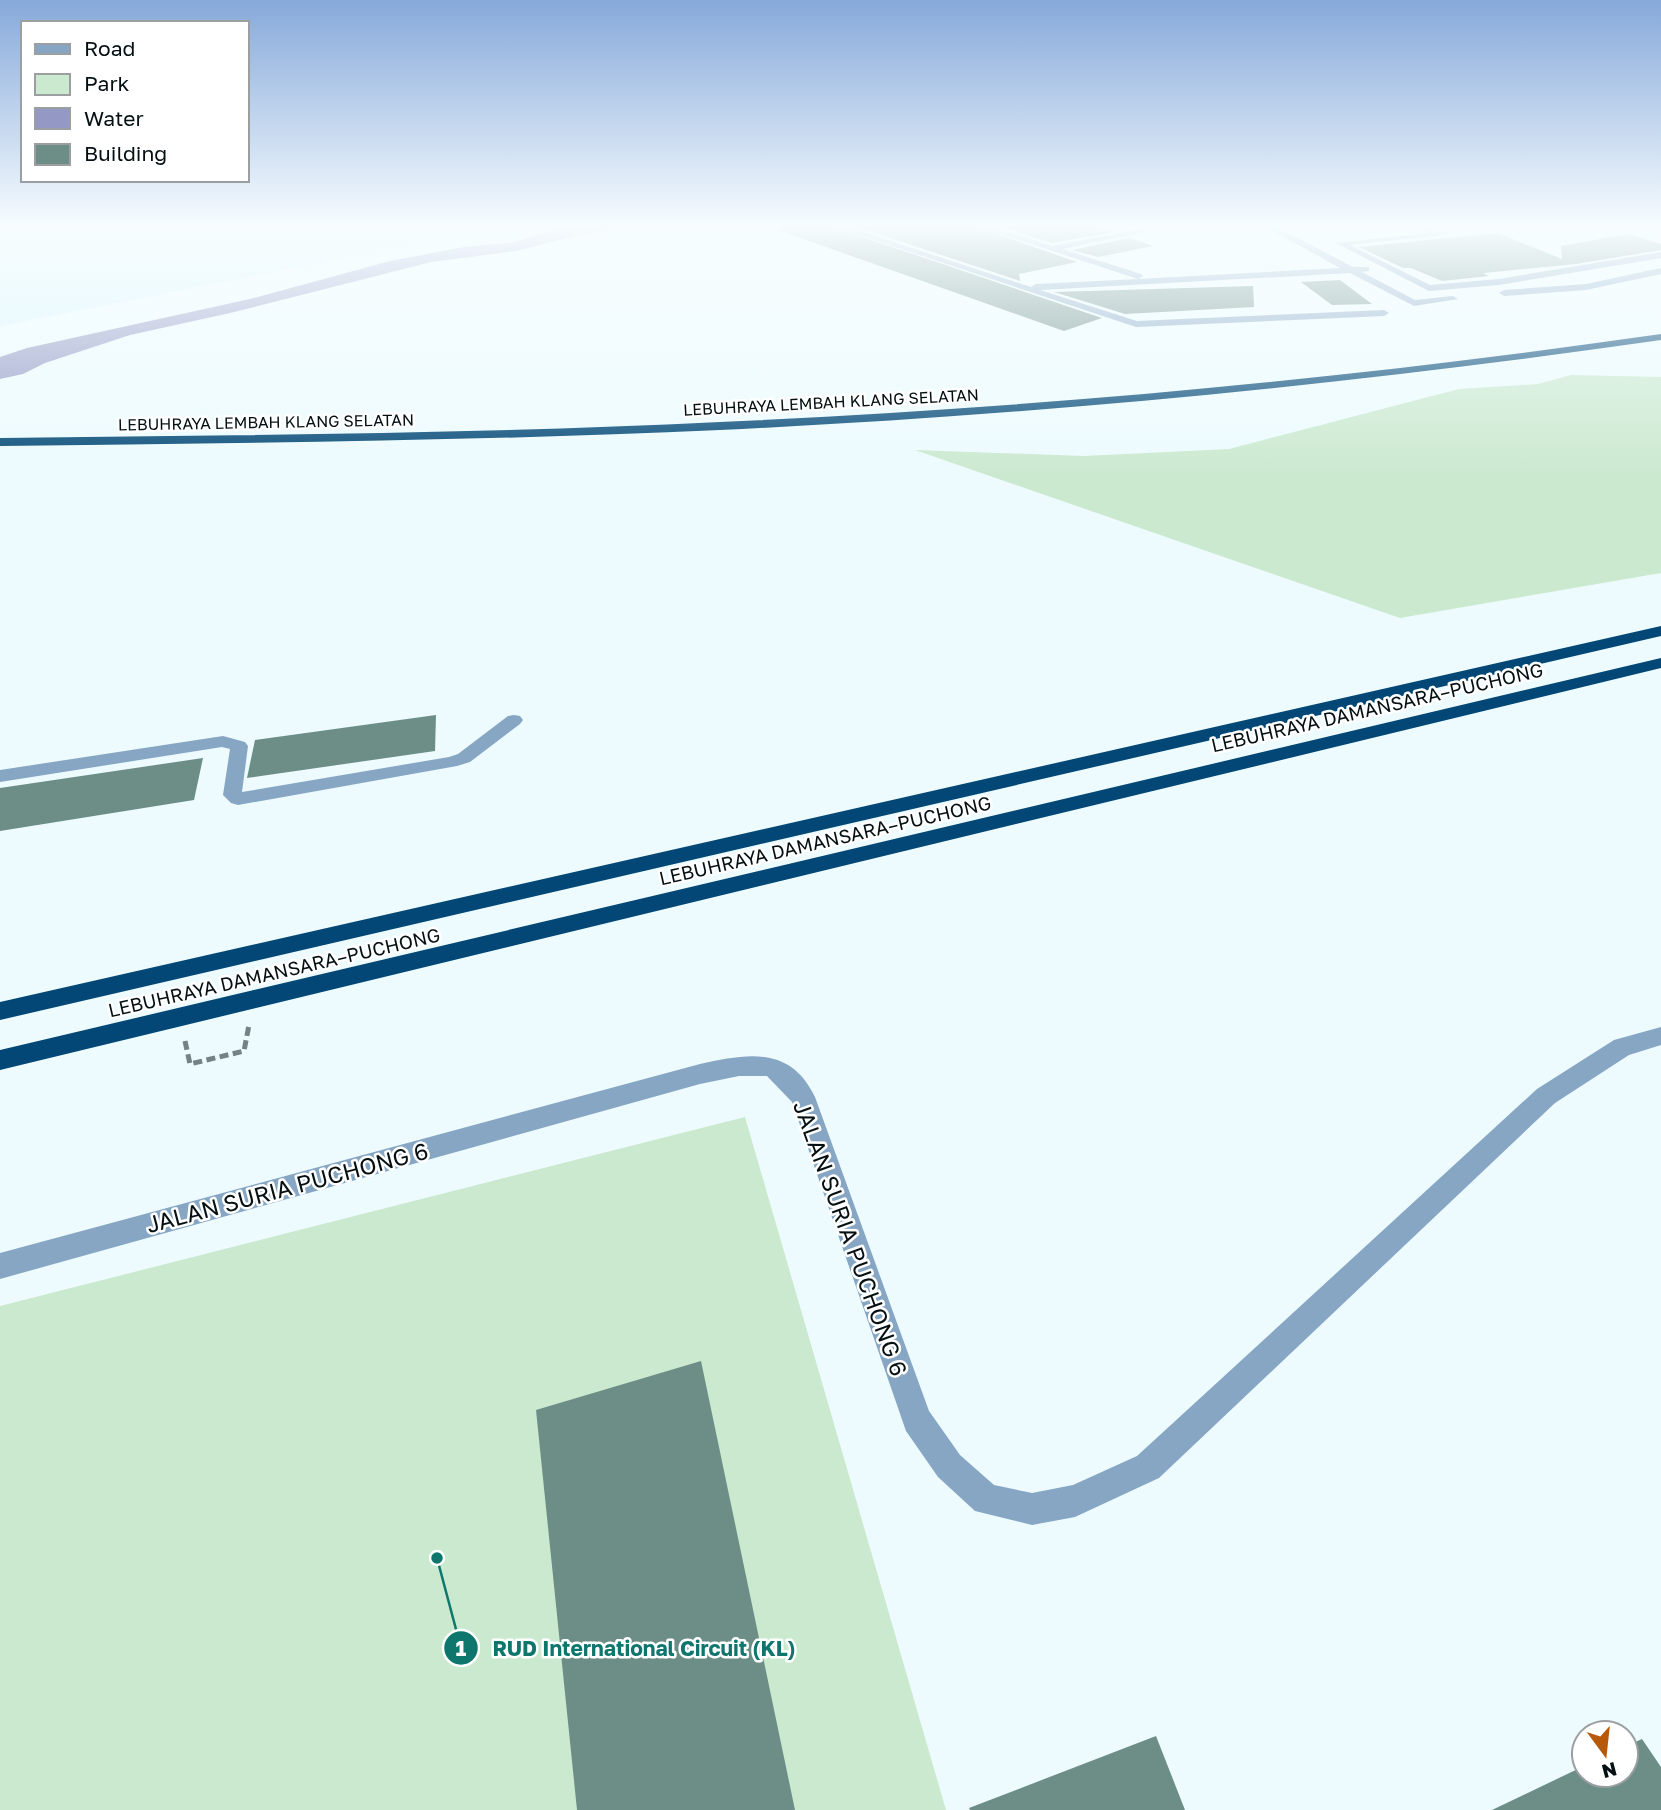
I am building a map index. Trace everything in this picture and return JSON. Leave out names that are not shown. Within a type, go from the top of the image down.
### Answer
[{"type":"highway","points":[[1057,391],[1497,349],[1661,325]]},
{"type":"highway","name":"LEBUHRAYA LEMBAH KLANG SELATAN","points":[[0,442],[430,435],[718,426],[897,416],[1151,396],[1520,358],[1661,337]]},
{"type":"highway","name":"LEBUHRAYA LEMBAH KLANG SELATAN","points":[[0,429],[242,426]]},
{"type":"highway","name":"LEBUHRAYA DAMANSARA–PUCHONG","points":[[0,1011],[1661,631]]},
{"type":"highway","name":"LEBUHRAYA DAMANSARA–PUCHONG","points":[[0,1060],[1661,663]]},
{"type":"street","points":[[1095,310],[1136,324],[1384,313]]},
{"type":"street","points":[[0,776],[223,741],[239,746],[232,795],[238,799],[451,762],[464,758],[514,720]]},
{"type":"street","name":"JALAN SURIA PUCHONG 6","points":[[0,1266],[700,1074],[739,1065],[774,1067],[803,1097],[918,1420],[949,1466],[986,1500],[1032,1509],[1075,1501],[1148,1466],[1546,1096],[1622,1047],[1661,1036]]},
{"type":"path","points":[[179,1017],[190,1064],[244,1051],[254,1000]]},
{"type":"shaded area","points":[[0,310],[79,310],[0,326]]},
{"type":"green space","points":[[1571,375],[1661,377],[1661,573],[1400,618],[915,450],[1084,456],[1229,449],[1459,389],[1538,384]]},
{"type":"green space","points":[[745,1117],[946,1810],[0,1810],[0,1306]]},
{"type":"water","points":[[198,310],[240,310],[130,335],[45,363],[23,374],[0,379],[0,357],[27,348]]},
{"type":"building","points":[[1006,310],[1080,310],[1102,318],[1064,331]]},
{"type":"building","points":[[1114,310],[1190,310],[1125,314]]},
{"type":"building","points":[[436,715],[435,751],[247,778],[255,740]]},
{"type":"building","points":[[203,758],[194,800],[0,831],[0,788]]},
{"type":"building","points":[[701,1361],[795,1810],[577,1810],[536,1410]]},
{"type":"building","points":[[1156,1736],[1185,1810],[969,1808]]},
{"type":"building","points":[[1642,1739],[1661,1767],[1661,1810],[1492,1810],[1570,1773],[1570,1789],[1640,1789]]},
{"type":"place","name":"RUD International Circuit (KL)","points":[[437,1558]]}]
